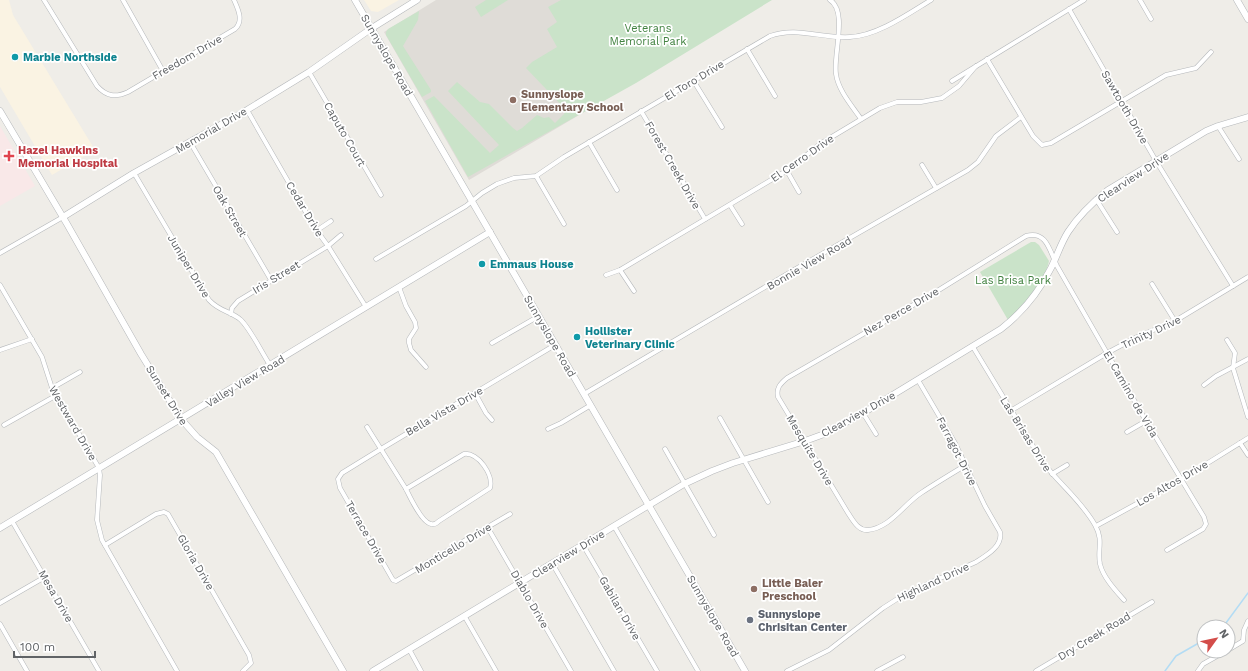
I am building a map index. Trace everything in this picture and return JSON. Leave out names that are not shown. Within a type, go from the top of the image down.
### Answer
[{"type":"street","name":"Freedom Drive","points":[[44,0],[97,86],[110,96],[124,94],[238,26],[240,19],[239,10],[234,0]]},
{"type":"street","points":[[122,0],[163,71]]},
{"type":"street","name":"Sunnyslope Road","points":[[355,0],[471,202],[490,232],[745,671]]},
{"type":"street","name":"Memorial Drive","points":[[0,253],[63,217],[134,173],[247,110],[309,72],[372,28],[417,0]]},
{"type":"street","points":[[830,0],[837,8],[839,19],[835,68],[837,78],[842,89],[861,119]]},
{"type":"street","name":"El Toro Drive","points":[[376,258],[471,202],[491,187],[506,180],[536,176],[589,142],[770,36],[785,32],[801,32],[838,37],[850,37],[868,33],[895,21],[931,0]]},
{"type":"street","name":"El Cerro Drive","points":[[952,80],[1084,0]]},
{"type":"street","points":[[1140,0],[1151,19]]},
{"type":"street","points":[[1237,0],[1248,18]]},
{"type":"street","name":"Sawtooth Drive","points":[[1069,9],[1156,161],[1233,286]]},
{"type":"street","points":[[747,49],[775,96]]},
{"type":"street","points":[[987,59],[1033,136],[1042,145],[1051,143],[1170,73],[1196,68],[1211,52]]},
{"type":"street","name":"El Cerro Drive","points":[[606,274],[620,270],[787,171],[816,147],[861,119],[891,103],[902,101],[921,102],[942,98],[960,86],[976,66]]},
{"type":"street","name":"Caputo Court","points":[[309,72],[381,195]]},
{"type":"street","points":[[693,80],[722,127]]},
{"type":"street","name":"Cedar Drive","points":[[247,110],[316,231],[328,246],[366,307]]},
{"type":"street","name":"Sunset Drive","points":[[0,111],[63,217],[141,354],[181,419],[197,437],[216,452],[343,671]]},
{"type":"street","name":"Forest Creek Drive","points":[[641,111],[705,219]]},
{"type":"street","name":"Bonnie View Road","points":[[584,394],[968,170],[978,162],[996,136],[1021,117]]},
{"type":"street","name":"Clearview Drive","points":[[373,671],[684,484],[712,471],[827,433],[973,347],[1001,329],[1019,314],[1036,294],[1068,233],[1082,214],[1096,199],[1108,190],[1206,131],[1248,117]]},
{"type":"street","points":[[1218,126],[1238,159]]},
{"type":"street","name":"Oak Street","points":[[190,142],[271,280]]},
{"type":"street","points":[[589,142],[617,190]]},
{"type":"street","points":[[922,165],[936,188]]},
{"type":"street","points":[[787,171],[799,192]]},
{"type":"street","name":"Juniper Drive","points":[[134,173],[209,300],[219,309],[240,319],[245,324],[270,365]]},
{"type":"street","points":[[536,176],[564,224]]},
{"type":"street","points":[[1096,199],[1117,232]]},
{"type":"street","points":[[730,205],[742,224]]},
{"type":"street","points":[[316,231],[331,221]]},
{"type":"street","name":"Valley View Road","points":[[0,528],[490,232]]},
{"type":"street","name":"Iris Street","points":[[231,314],[232,308],[238,300],[328,246],[341,235]]},
{"type":"street","name":"El Camino de Vida","points":[[1025,237],[1031,235],[1041,237],[1046,242],[1054,261],[1146,421],[1204,517],[1206,524],[1201,531],[1167,550]]},
{"type":"street","name":"Nez Perce Drive","points":[[779,386],[787,378],[934,293],[1025,237]]},
{"type":"street","points":[[620,270],[634,291]]},
{"type":"street","name":"Trinity Drive","points":[[1012,410],[1107,353],[1138,336],[1175,321],[1248,277]]},
{"type":"street","points":[[1152,284],[1175,321]]},
{"type":"street","name":"Westward Drive","points":[[0,286],[42,357],[52,388],[99,468],[100,474],[97,520],[99,531],[105,545],[177,671]]},
{"type":"street","points":[[399,287],[406,306],[415,322],[416,328],[409,339],[411,350],[426,367]]},
{"type":"street","points":[[492,343],[539,316]]},
{"type":"street","points":[[0,350],[32,339]]},
{"type":"street","points":[[1227,340],[1235,353],[1233,368],[1248,417]]},
{"type":"street","name":"Bella Vista Drive","points":[[337,481],[338,477],[342,473],[555,345]]},
{"type":"street","name":"Las Brisas Drive","points":[[973,347],[1042,461],[1052,474],[1079,502],[1096,526],[1100,539],[1100,559],[1102,570],[1124,600]]},
{"type":"street","points":[[1204,384],[1248,359]]},
{"type":"street","points":[[52,388],[80,372]]},
{"type":"street","name":"Farragot Drive","points":[[918,380],[955,443],[978,493],[996,524]]},
{"type":"street","name":"Mesquite Drive","points":[[779,386],[777,392],[778,397],[848,513],[861,529],[873,529],[889,521],[921,493],[966,465]]},
{"type":"street","points":[[475,393],[486,413],[492,420]]},
{"type":"street","points":[[4,425],[56,395]]},
{"type":"street","points":[[548,429],[591,405]]},
{"type":"street","points":[[863,413],[876,434]]},
{"type":"street","points":[[720,418],[768,502]]},
{"type":"street","points":[[1128,432],[1146,421]]},
{"type":"street","points":[[367,427],[406,489],[424,521],[430,524],[439,521],[489,490],[491,484],[487,473],[478,459],[472,454],[467,453],[459,456],[406,489]]},
{"type":"street","name":"Los Altos Drive","points":[[1096,526],[1182,479],[1248,438]]},
{"type":"street","points":[[1240,443],[1248,455]]},
{"type":"street","points":[[665,449],[714,535]]},
{"type":"street","points":[[1052,474],[1067,465]]},
{"type":"street","name":"Terrace Drive","points":[[337,481],[393,580],[396,581]]},
{"type":"street","name":"Gloria Drive","points":[[105,545],[156,514],[164,512],[168,514],[249,655],[251,663],[243,671]]},
{"type":"street","name":"Monticello Drive","points":[[396,581],[510,514]]},
{"type":"street","name":"Mesa Drive","points":[[12,521],[100,671]]},
{"type":"street","name":"Highland Drive","points":[[787,671],[829,650],[883,608],[905,594],[983,558],[1000,542],[1001,536],[996,524]]},
{"type":"street","points":[[614,526],[698,671]]},
{"type":"street","name":"Diablo Drive","points":[[488,528],[572,671]]},
{"type":"street","name":"Gabilan Drive","points":[[583,544],[657,671]]},
{"type":"street","points":[[552,563],[614,671]]},
{"type":"street","points":[[0,603],[45,577]]},
{"type":"street","name":"Dry Creek Road","points":[[1036,671],[1152,602]]},
{"type":"street","points":[[465,617],[496,671]]},
{"type":"street","points":[[1236,645],[1243,641],[1244,630],[1248,621]]},
{"type":"street","points":[[0,624],[27,671]]},
{"type":"street","points":[[408,649],[421,671]]},
{"type":"street","points":[[877,671],[903,657]]},
{"type":"street","points":[[1198,671],[1203,664],[1212,659]]},
{"type":"shaded area","points":[[0,0],[9,0],[13,15],[95,150],[52,175],[0,87]]},
{"type":"shaded area","points":[[364,0],[399,0],[378,12],[371,11]]},
{"type":"shaded area","name":"Sunnyslope Elementary School","points":[[436,0],[586,0],[635,82],[469,180],[384,32]]},
{"type":"shaded area","name":"Hazel Hawkins Memorial Hospital","points":[[0,126],[35,186],[0,206]]},
{"type":"green space","points":[[486,0],[508,0],[481,17],[475,7]]},
{"type":"green space","name":"Veterans Memorial Park","points":[[561,0],[772,0],[636,83],[468,177],[425,101],[434,96],[490,153],[499,145],[448,91],[457,82],[480,102],[489,104],[517,131],[537,115],[544,118],[549,117],[555,123],[566,110],[526,68],[532,62],[557,47],[547,29],[557,22],[548,7]]},
{"type":"green space","points":[[419,11],[418,20],[403,46],[431,90],[431,92],[422,97],[386,35],[388,29]]},
{"type":"green space","name":"Las Brisa Park","points":[[1031,242],[1035,242],[1039,245],[1049,261],[1047,269],[1033,294],[1008,320],[980,272]]},
{"type":"waterway","points":[[1229,619],[1248,593]]},
{"type":"waterway","points":[[1165,671],[1176,656],[1196,645]]},
{"type":"place","name":"Marbie Northside","points":[[15,57]]},
{"type":"place","name":"Sunnyslope Elementary School","points":[[513,100]]},
{"type":"place","name":"Hazel Hawkins Memorial Hospital","points":[[9,156]]},
{"type":"place","name":"Emmaus House","points":[[482,264]]},
{"type":"place","name":"Hollister Veterinary Clinic","points":[[577,337]]},
{"type":"place","name":"Little Baler Preschool","points":[[754,589]]},
{"type":"place","name":"Sunnyslope Chrisitan Center","points":[[750,620]]}]
